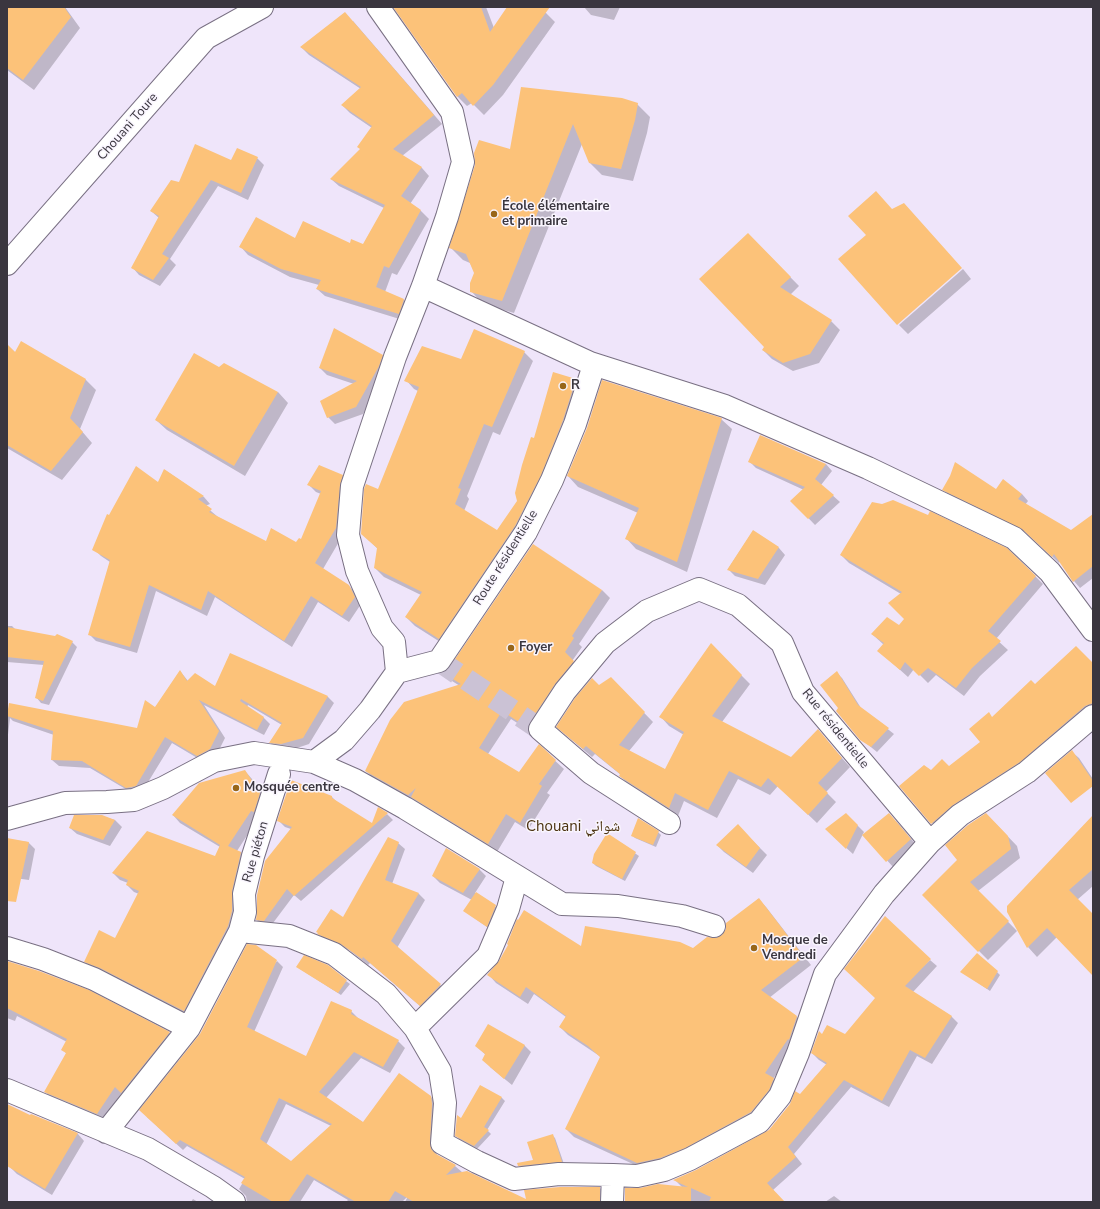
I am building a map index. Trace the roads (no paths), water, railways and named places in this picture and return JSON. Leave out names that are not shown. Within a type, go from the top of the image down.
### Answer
[{"type":"street","name":"Chouani Toure","points":[[7,264],[206,38],[262,7]]},
{"type":"street","points":[[314,762],[344,740],[370,710],[397,672],[394,642],[382,628],[357,571],[348,535],[352,486],[395,357],[423,286],[447,217],[463,162],[452,112],[378,7]]},
{"type":"street","points":[[423,286],[594,365],[725,406],[868,468],[1014,538],[1050,572],[1093,630]]},
{"type":"street","name":"Route résidentielle","points":[[397,672],[439,661],[526,532],[558,466],[575,424],[594,365]]},
{"type":"street","name":"Rue résidentielle","points":[[669,823],[591,773],[540,730],[565,691],[605,643],[648,611],[699,589],[738,605],[782,643],[803,692],[930,842]]},
{"type":"street","points":[[240,930],[289,936],[334,954],[386,994],[415,1028],[440,1072],[445,1103],[442,1143],[477,1162],[514,1179],[558,1174],[613,1174],[637,1176],[664,1170],[690,1160],[759,1122],[780,1096],[798,1053],[825,974],[884,894],[930,842],[960,815],[1026,772],[1093,716]]},
{"type":"street","points":[[7,819],[65,802],[134,800],[163,788],[214,761],[254,753],[314,762],[355,780],[405,808],[562,904],[618,906],[682,916],[714,926]]},
{"type":"street","name":"Rue piéton","points":[[106,1132],[189,1028],[240,930],[245,912],[244,894],[253,856],[279,774]]},
{"type":"street","points":[[415,1028],[488,956],[508,909],[517,877]]},
{"type":"street","points":[[7,948],[43,958],[94,979],[189,1028]]},
{"type":"street","points":[[7,1090],[148,1149],[213,1187],[234,1202]]},
{"type":"street","points":[[612,1202],[613,1174]]},
{"type":"tunnel","points":[[439,661],[540,729]]},
{"type":"place","name":"École élémentaire et primaire","points":[[494,214]]},
{"type":"place","name":"R","points":[[563,386]]},
{"type":"place","name":"Foyer","points":[[511,648]]},
{"type":"place","name":"Mosquée centre","points":[[236,788]]},
{"type":"place","name":"Mosque de Vendredi","points":[[754,948]]},
{"type":"district","name":"Chouani شواني","points":[[573,827]]}]
